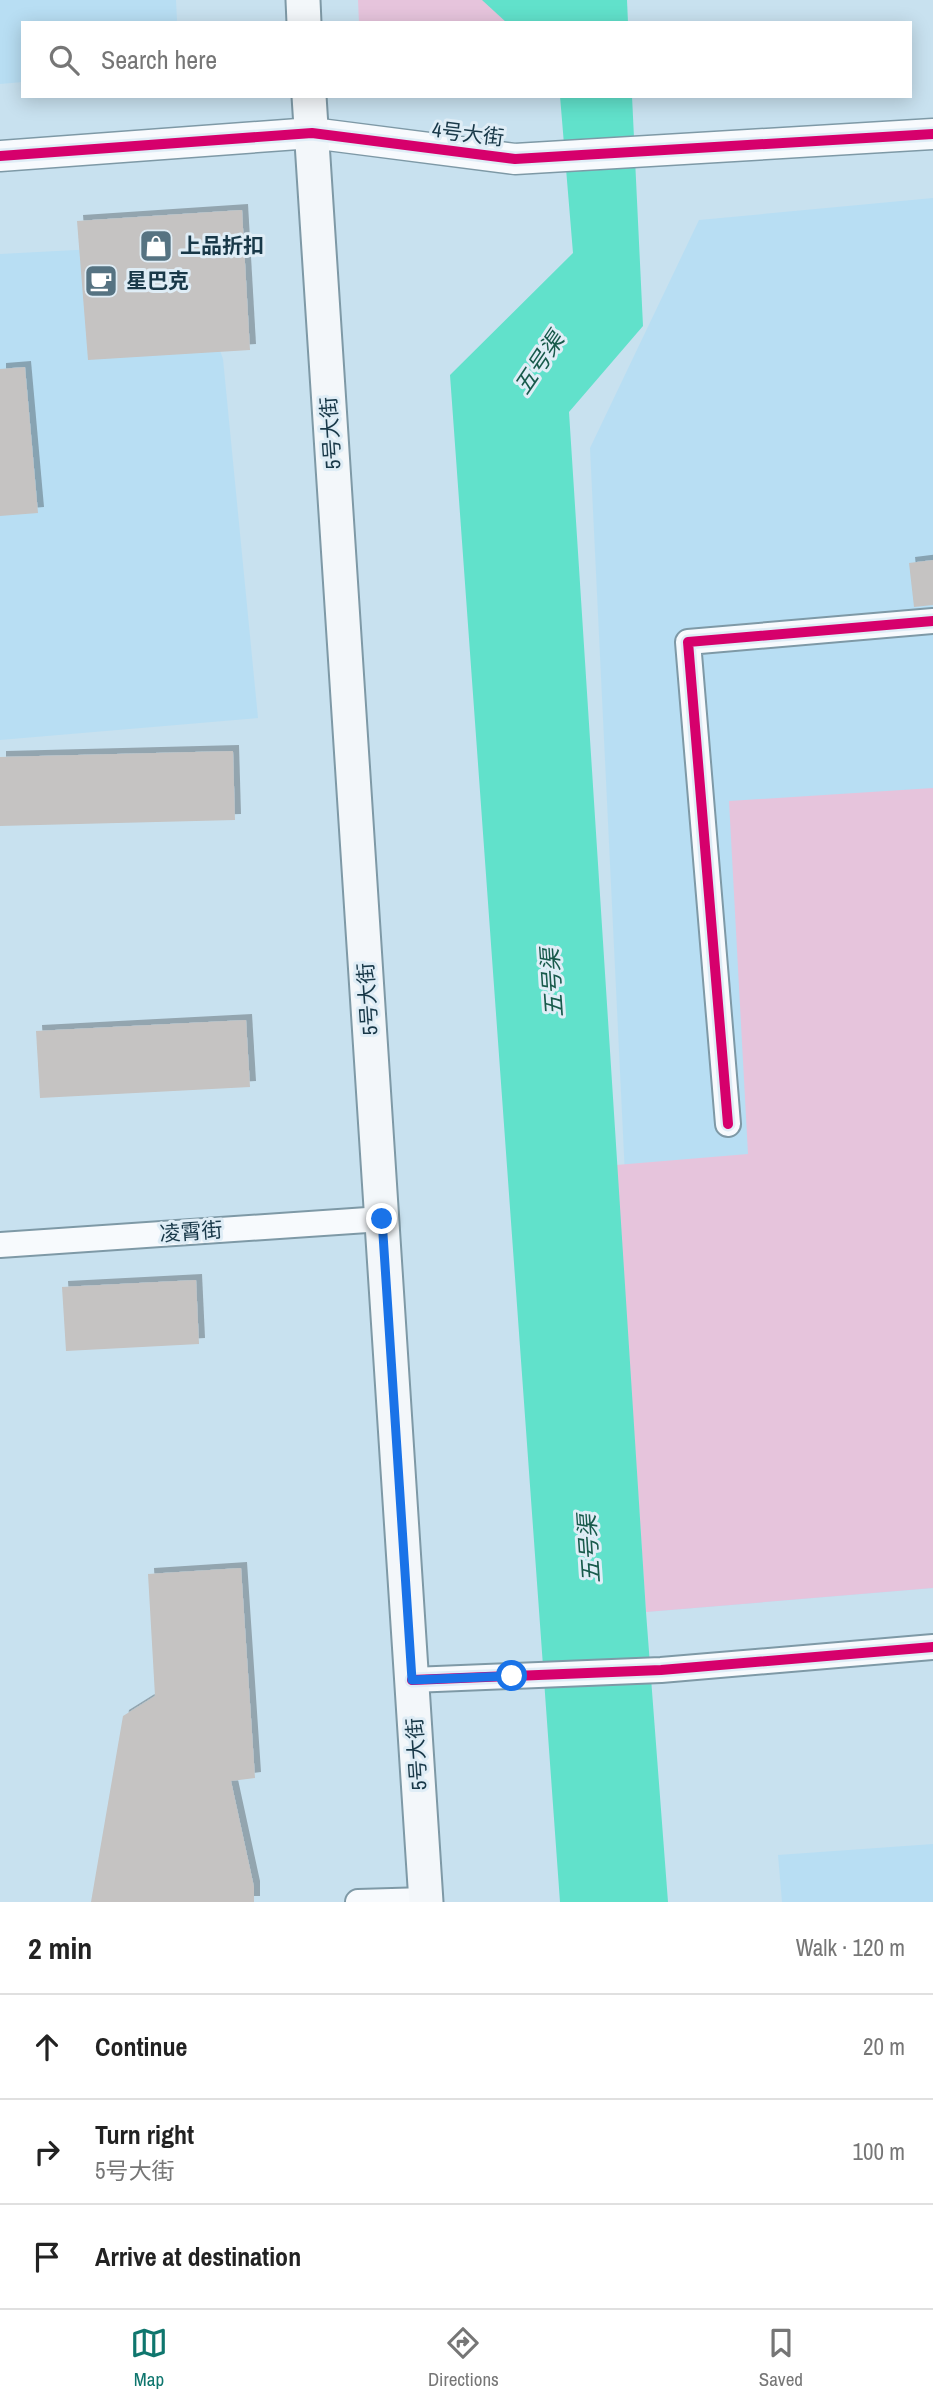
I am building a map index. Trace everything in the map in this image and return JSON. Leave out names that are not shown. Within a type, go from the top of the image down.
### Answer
[{"type":"main road","points":[[303,0],[304,21]]},
{"type":"main road","name":"5号大街","points":[[309,98],[426,1901]]},
{"type":"street","name":"4号大街","points":[[0,156],[312,133],[515,159],[933,134]]},
{"type":"street","points":[[728,1124],[688,642],[933,621]]},
{"type":"street","name":"凌霄街","points":[[0,1244],[382,1219]]},
{"type":"street","points":[[412,1680],[662,1670],[933,1647]]},
{"type":"street","points":[[358,1902],[426,1901]]},
{"type":"shaded area","points":[[0,0],[176,0],[177,21],[21,21],[21,82],[0,84]]},
{"type":"shaded area","points":[[358,0],[484,0],[506,21],[359,21]]},
{"type":"shaded area","points":[[933,198],[933,1588],[646,1612],[590,448],[699,220]]},
{"type":"shaded area","points":[[114,248],[205,307],[223,359],[258,718],[0,740],[0,254]]},
{"type":"shaded area","points":[[933,788],[933,1588],[646,1612],[616,1165],[748,1154],[729,801]]},
{"type":"shaded area","points":[[933,1844],[933,1902],[782,1902],[778,1855]]},
{"type":"water","points":[[482,0],[627,0],[628,21],[505,21]]},
{"type":"water","name":"五号渠","points":[[560,98],[632,98],[643,326],[569,412],[646,1612],[668,1902],[560,1902],[450,375],[573,253]]},
{"type":"building","points":[[242,210],[250,350],[88,360],[77,221]]},
{"type":"building","points":[[25,367],[38,513],[0,516],[0,369]]},
{"type":"building","points":[[933,560],[933,605],[914,607],[909,563]]},
{"type":"building","points":[[233,751],[235,820],[0,826],[0,757]]},
{"type":"building","points":[[246,1020],[250,1087],[40,1098],[36,1031]]},
{"type":"building","points":[[196,1280],[199,1344],[66,1351],[62,1287]]},
{"type":"building","points":[[241,1568],[255,1778],[231,1781],[254,1887],[254,1902],[91,1902],[123,1716],[155,1696],[148,1574]]},
{"type":"cycle path","points":[[0,156],[312,133],[515,159],[933,134]]},
{"type":"cycle path","points":[[728,1124],[688,642],[933,621]]},
{"type":"cycle path","points":[[412,1680],[661,1670],[933,1647]]},
{"type":"place","name":"上品折扣","points":[[156,246]]},
{"type":"place","name":"星巴克","points":[[101,281]]},
{"type":"route","points":[[382,1219],[412,1680],[512,1676]]}]
